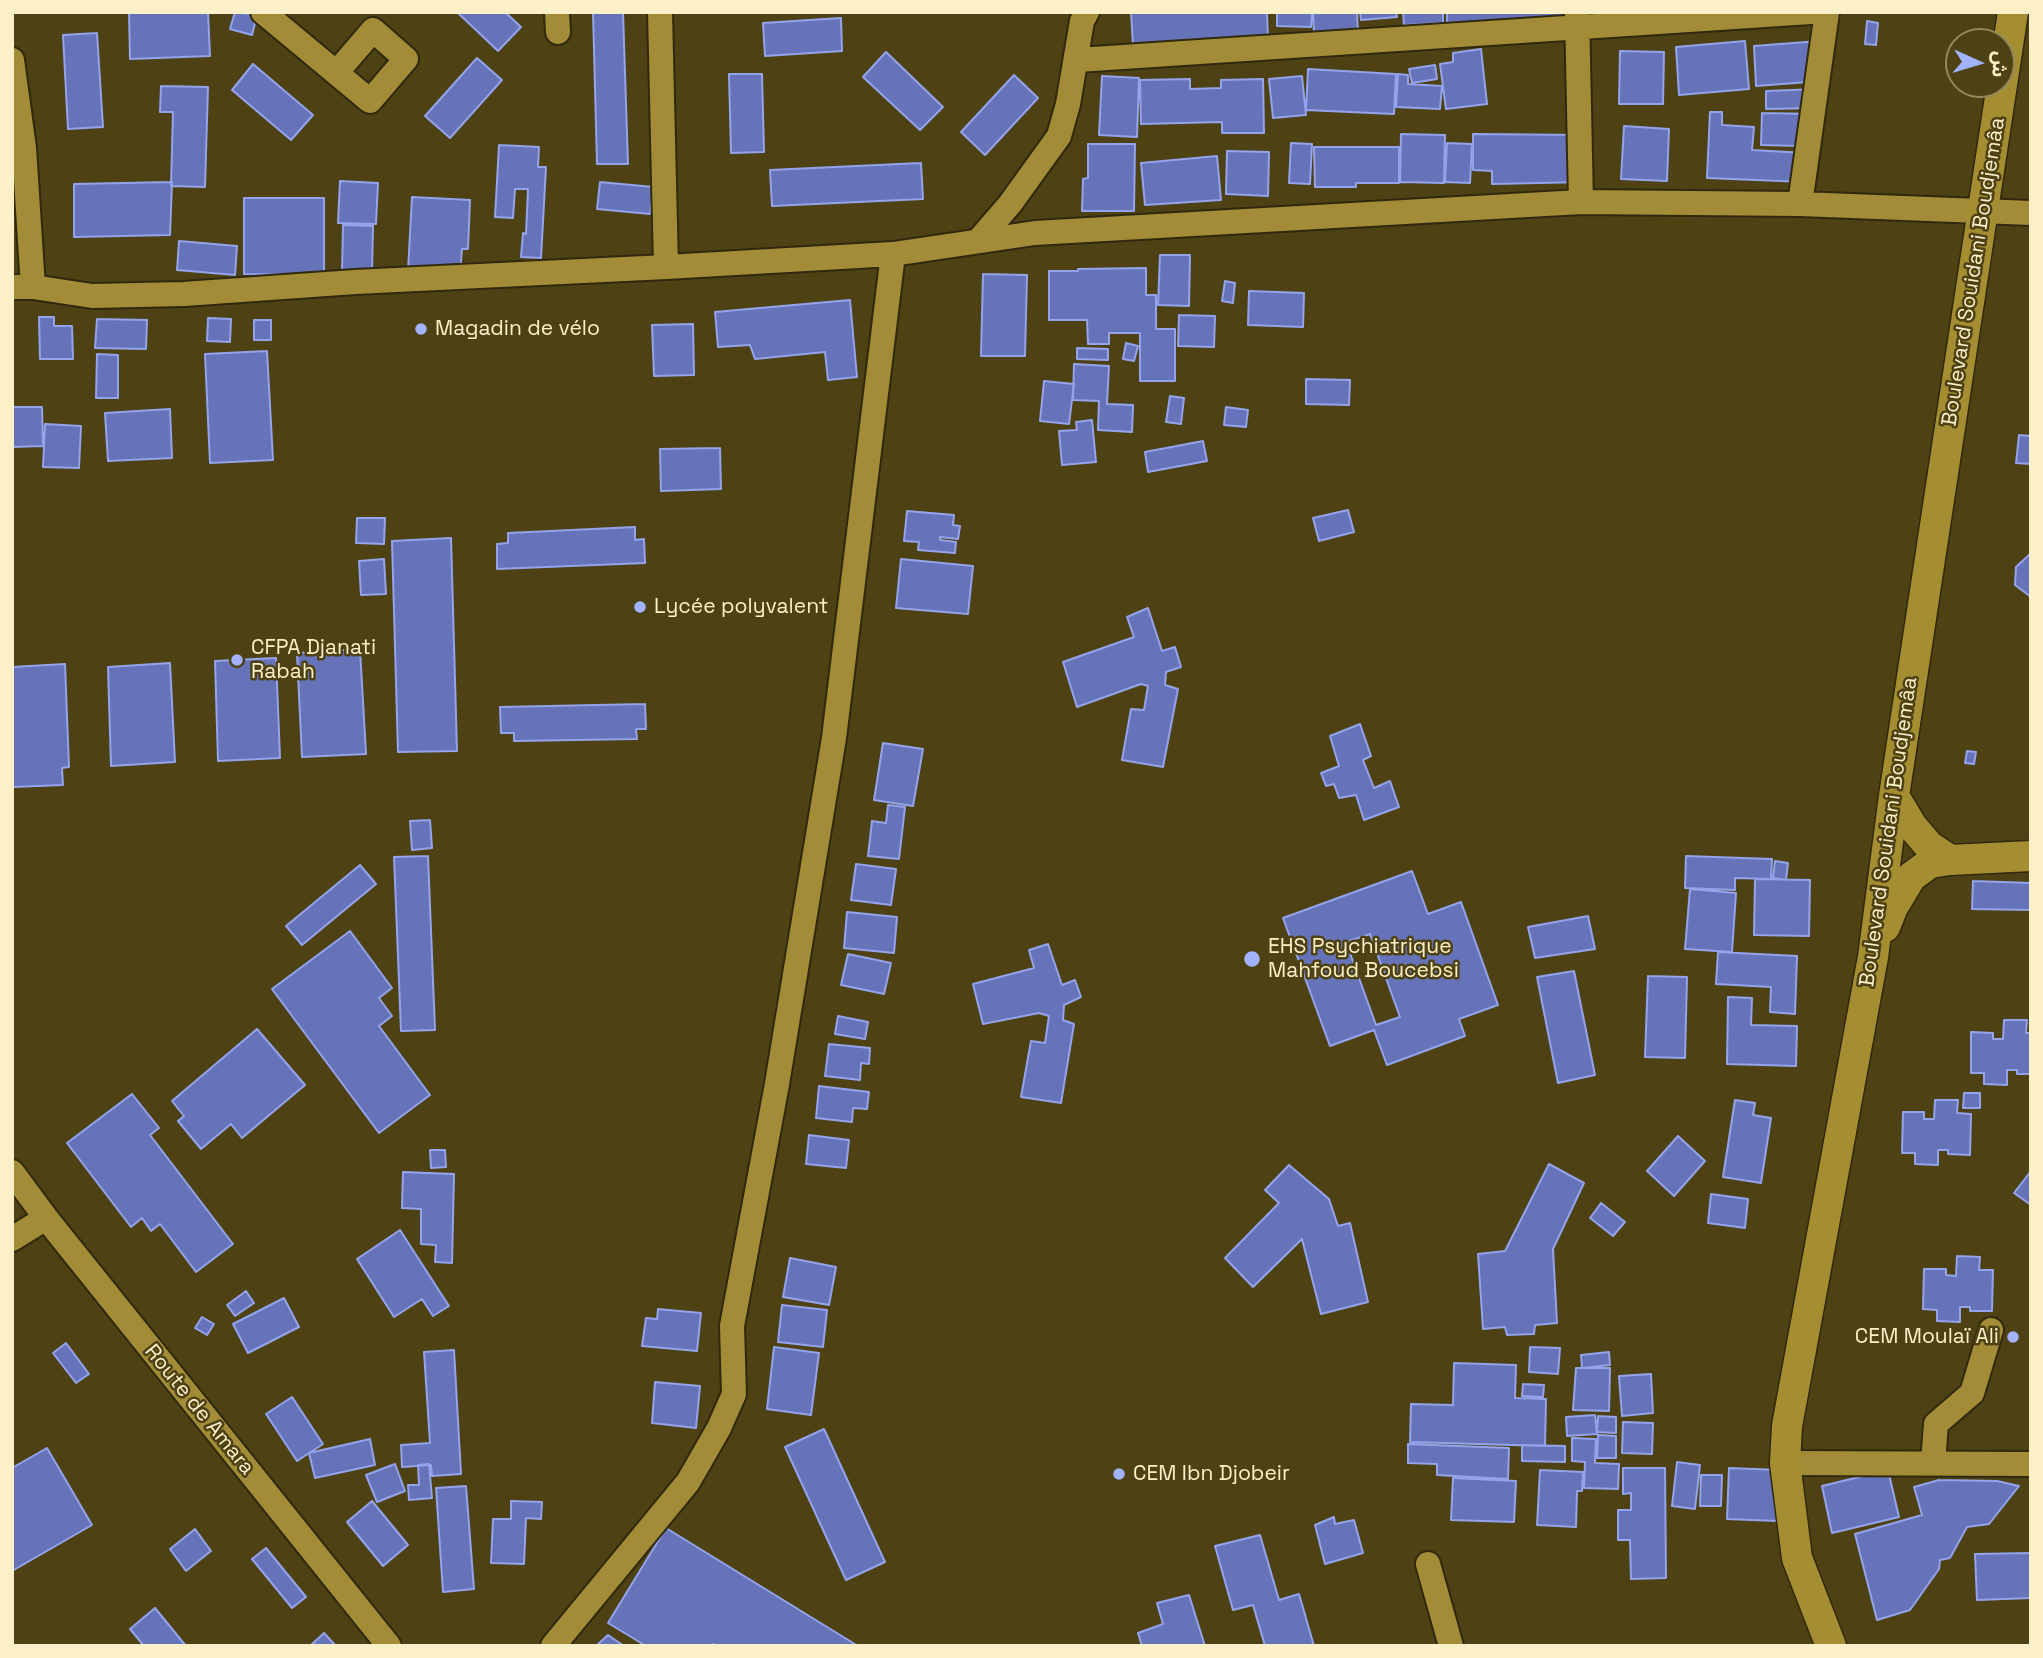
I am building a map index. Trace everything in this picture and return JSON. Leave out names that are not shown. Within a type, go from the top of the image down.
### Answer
[{"type":"main road","name":"Boulevard Souidani Boudjemâa","points":[[1832,1646],[1797,1558],[1785,1463],[1787,1426],[1872,957],[2013,12]]},
{"type":"main road","points":[[1894,796],[1912,826],[1929,846],[1950,860]]},
{"type":"main road","points":[[1872,957],[1893,907],[1911,877],[1930,863],[2031,856]]},
{"type":"street","points":[[263,12],[337,72]]},
{"type":"street","points":[[660,12],[666,267]]},
{"type":"street","points":[[978,241],[1010,204],[1059,136],[1077,60],[1082,21],[1087,12]]},
{"type":"street","points":[[1077,60],[1578,19],[1811,12]]},
{"type":"street","points":[[1800,204],[1827,12]]},
{"type":"street","points":[[1578,19],[1581,202]]},
{"type":"street","points":[[12,60],[23,287],[92,296],[137,296],[893,254],[1048,232],[1581,202],[1800,204],[2031,213]]},
{"type":"street","points":[[552,1646],[688,1482],[719,1429],[734,1394],[732,1325],[777,1084],[834,738],[893,254]]},
{"type":"street","name":"Route de Amara","points":[[12,1172],[388,1646]]},
{"type":"street","points":[[12,1239],[46,1218]]},
{"type":"street","points":[[1933,1463],[1936,1424],[1972,1393],[1991,1330]]},
{"type":"street","points":[[1785,1463],[2031,1464]]},
{"type":"street","points":[[1428,1564],[1451,1646]]},
{"type":"building","points":[[129,12],[208,12],[210,56],[130,59]]},
{"type":"building","points":[[235,12],[257,15],[252,35],[230,29]]},
{"type":"building","points":[[457,12],[505,12],[521,27],[498,51]]},
{"type":"building","points":[[593,12],[623,12],[628,164],[597,164]]},
{"type":"building","points":[[1131,12],[1267,12],[1268,40],[1133,46]]},
{"type":"building","points":[[1277,12],[1312,12],[1311,27],[1277,26]]},
{"type":"building","points":[[1313,12],[1357,12],[1358,33],[1314,35]]},
{"type":"building","points":[[1360,12],[1396,12],[1397,17],[1361,20]]},
{"type":"building","points":[[1403,12],[1443,12],[1443,23],[1404,25]]},
{"type":"building","points":[[1447,12],[1576,12],[1576,18],[1447,23]]},
{"type":"building","points":[[841,18],[842,51],[765,56],[763,23]]},
{"type":"building","points":[[1867,21],[1878,23],[1876,45],[1865,44]]},
{"type":"building","points":[[97,33],[103,127],[68,129],[63,35]]},
{"type":"building","points":[[1745,41],[1749,89],[1679,95],[1676,47]]},
{"type":"building","points":[[1819,41],[1822,81],[1756,86],[1754,46]]},
{"type":"building","points":[[1481,49],[1487,104],[1446,109],[1440,64],[1453,62],[1453,53]]},
{"type":"building","points":[[1620,51],[1664,52],[1663,104],[1619,104]]},
{"type":"building","points":[[886,52],[943,107],[920,130],[863,77]]},
{"type":"building","points":[[477,58],[502,80],[450,138],[425,116]]},
{"type":"building","points":[[253,64],[313,115],[291,140],[232,90]]},
{"type":"building","points":[[1435,65],[1437,79],[1412,83],[1409,69]]},
{"type":"building","points":[[1308,69],[1396,74],[1394,114],[1306,110]]},
{"type":"building","points":[[729,74],[762,74],[764,152],[731,153]]},
{"type":"building","points":[[1398,74],[1408,75],[1408,84],[1442,86],[1440,109],[1396,107]]},
{"type":"building","points":[[1014,75],[1038,98],[985,155],[961,132]]},
{"type":"building","points":[[1102,76],[1139,78],[1137,137],[1099,135]]},
{"type":"building","points":[[1302,76],[1306,115],[1273,118],[1269,79]]},
{"type":"building","points":[[1190,79],[1190,89],[1221,88],[1221,80],[1263,79],[1264,133],[1222,133],[1222,122],[1141,124],[1140,80]]},
{"type":"building","points":[[161,86],[208,87],[205,187],[171,186],[173,112],[160,112]]},
{"type":"building","points":[[1819,89],[1819,108],[1766,109],[1766,91]]},
{"type":"building","points":[[1710,112],[1722,112],[1722,125],[1754,127],[1752,150],[1806,153],[1805,182],[1707,178]]},
{"type":"building","points":[[1762,113],[1815,114],[1799,146],[1761,145]]},
{"type":"building","points":[[1624,126],[1669,129],[1667,181],[1621,179]]},
{"type":"building","points":[[1401,134],[1445,135],[1444,183],[1400,182]]},
{"type":"building","points":[[1473,134],[1585,135],[1585,182],[1492,184],[1492,171],[1473,170]]},
{"type":"building","points":[[1291,143],[1312,144],[1310,184],[1289,183]]},
{"type":"building","points":[[1447,143],[1472,144],[1470,183],[1445,182]]},
{"type":"building","points":[[1088,144],[1135,144],[1134,211],[1082,211],[1083,179],[1088,178]]},
{"type":"building","points":[[499,145],[539,147],[538,167],[546,167],[541,258],[521,257],[523,233],[526,234],[528,189],[515,189],[513,218],[495,217]]},
{"type":"building","points":[[1314,147],[1399,147],[1399,183],[1315,187]]},
{"type":"building","points":[[1227,151],[1269,152],[1268,196],[1226,194]]},
{"type":"building","points":[[1217,156],[1221,200],[1145,205],[1141,163]]},
{"type":"building","points":[[921,163],[923,199],[772,206],[770,170]]},
{"type":"building","points":[[340,181],[378,183],[376,224],[338,223]]},
{"type":"building","points":[[172,182],[170,235],[74,237],[74,184]]},
{"type":"building","points":[[600,182],[653,187],[650,214],[597,209]]},
{"type":"building","points":[[412,197],[470,200],[468,249],[462,249],[460,273],[408,271]]},
{"type":"building","points":[[244,198],[324,198],[324,275],[244,274]]},
{"type":"building","points":[[343,225],[373,226],[372,274],[342,273]]},
{"type":"building","points":[[179,241],[237,246],[235,275],[177,270]]},
{"type":"building","points":[[1160,255],[1190,255],[1189,306],[1158,305]]},
{"type":"building","points":[[1146,268],[1146,295],[1156,295],[1156,329],[1175,329],[1175,381],[1140,381],[1140,333],[1109,333],[1109,344],[1088,344],[1087,320],[1049,320],[1049,271]]},
{"type":"building","points":[[983,274],[1027,275],[1025,356],[981,356]]},
{"type":"building","points":[[1225,281],[1235,283],[1233,303],[1222,301]]},
{"type":"building","points":[[1249,291],[1304,293],[1303,327],[1248,325]]},
{"type":"building","points":[[850,300],[857,377],[828,380],[825,352],[755,359],[750,345],[718,347],[715,312]]},
{"type":"building","points":[[1179,315],[1215,316],[1214,347],[1178,346]]},
{"type":"building","points":[[39,317],[54,317],[54,326],[72,326],[73,359],[40,359]]},
{"type":"building","points":[[208,318],[231,319],[230,342],[207,341]]},
{"type":"building","points":[[97,319],[147,320],[146,349],[95,348]]},
{"type":"building","points":[[254,320],[271,320],[271,340],[254,340]]},
{"type":"building","points":[[693,324],[694,375],[654,376],[652,325]]},
{"type":"building","points":[[1126,343],[1138,346],[1134,361],[1123,359]]},
{"type":"building","points":[[1077,348],[1108,349],[1108,360],[1077,359]]},
{"type":"building","points":[[267,351],[273,460],[210,463],[205,354]]},
{"type":"building","points":[[97,354],[118,355],[118,398],[96,398]]},
{"type":"building","points":[[1074,364],[1109,366],[1107,404],[1133,405],[1132,432],[1098,430],[1099,401],[1073,400]]},
{"type":"building","points":[[1306,379],[1350,380],[1349,405],[1306,404]]},
{"type":"building","points":[[1044,381],[1074,384],[1069,424],[1040,421]]},
{"type":"building","points":[[1170,396],[1184,398],[1181,424],[1166,422]]},
{"type":"building","points":[[12,407],[42,407],[43,446],[12,447]]},
{"type":"building","points":[[1226,407],[1248,410],[1246,427],[1224,425]]},
{"type":"building","points":[[170,409],[172,458],[108,461],[105,413]]},
{"type":"building","points":[[1092,420],[1096,462],[1062,465],[1059,431],[1077,430],[1076,422]]},
{"type":"building","points":[[45,424],[81,426],[79,468],[43,467]]},
{"type":"building","points":[[2019,435],[2031,436],[2031,464],[2016,463]]},
{"type":"building","points":[[1203,441],[1207,461],[1148,472],[1145,452]]},
{"type":"building","points":[[720,448],[721,489],[661,491],[660,449]]},
{"type":"building","points":[[1348,510],[1354,532],[1319,541],[1313,518]]},
{"type":"building","points":[[907,511],[954,515],[953,525],[960,526],[958,539],[940,537],[940,540],[956,542],[955,553],[918,550],[919,542],[904,541]]},
{"type":"building","points":[[357,518],[385,518],[384,544],[356,543]]},
{"type":"building","points":[[635,527],[635,540],[644,539],[645,563],[497,569],[497,544],[508,543],[508,533]]},
{"type":"building","points":[[451,538],[457,751],[398,752],[392,541]]},
{"type":"building","points":[[2031,553],[2031,597],[2015,585],[2016,567]]},
{"type":"building","points":[[384,559],[386,594],[361,595],[359,561]]},
{"type":"building","points":[[901,559],[973,566],[968,614],[896,608]]},
{"type":"building","points":[[1148,608],[1162,651],[1175,647],[1181,667],[1166,672],[1165,685],[1178,689],[1163,767],[1122,760],[1131,709],[1144,710],[1148,686],[1141,684],[1077,707],[1063,662],[1134,637],[1127,617]]},
{"type":"building","points":[[360,649],[366,754],[302,757],[297,653]]},
{"type":"building","points":[[276,658],[280,758],[218,761],[215,661]]},
{"type":"building","points":[[170,663],[175,762],[111,766],[108,667]]},
{"type":"building","points":[[65,664],[69,767],[62,768],[63,785],[13,787],[12,667]]},
{"type":"building","points":[[645,704],[646,729],[636,729],[637,739],[514,741],[514,733],[501,733],[500,707]]},
{"type":"building","points":[[1360,724],[1371,756],[1363,760],[1374,788],[1390,781],[1399,807],[1364,820],[1356,795],[1339,798],[1334,784],[1326,786],[1321,773],[1339,766],[1330,736]]},
{"type":"building","points":[[883,743],[923,749],[913,806],[874,800]]},
{"type":"building","points":[[1967,751],[1976,752],[1974,764],[1965,763]]},
{"type":"building","points":[[888,805],[905,807],[899,859],[868,856],[872,821],[886,823]]},
{"type":"building","points":[[430,820],[432,848],[412,850],[410,821]]},
{"type":"building","points":[[428,856],[435,1030],[401,1031],[394,857]]},
{"type":"building","points":[[1686,856],[1772,859],[1771,879],[1735,878],[1735,890],[1685,888]]},
{"type":"building","points":[[1775,861],[1788,863],[1786,880],[1773,878]]},
{"type":"building","points":[[856,864],[896,869],[891,905],[851,900]]},
{"type":"building","points":[[360,865],[376,884],[302,945],[286,926]]},
{"type":"building","points":[[1412,871],[1428,914],[1461,902],[1498,1005],[1459,1019],[1465,1036],[1387,1065],[1374,1030],[1330,1046],[1283,918]],"holes":[[[1370,934],[1400,1017],[1376,1025],[1346,942]]]},
{"type":"building","points":[[1755,879],[1810,880],[1809,936],[1754,935]]},
{"type":"building","points":[[1973,881],[2031,883],[2031,910],[1972,909]]},
{"type":"building","points":[[1690,889],[1736,893],[1732,952],[1685,949]]},
{"type":"building","points":[[847,912],[897,917],[894,953],[844,948]]},
{"type":"building","points":[[1588,916],[1595,949],[1535,958],[1528,927]]},
{"type":"building","points":[[350,931],[392,988],[379,998],[392,1016],[379,1026],[430,1095],[379,1133],[272,989]]},
{"type":"building","points":[[1048,944],[1062,985],[1075,980],[1081,997],[1064,1005],[1063,1020],[1074,1024],[1061,1103],[1021,1097],[1031,1041],[1045,1043],[1049,1016],[1039,1013],[983,1024],[973,984],[1034,968],[1029,950]]},
{"type":"building","points":[[1718,952],[1797,956],[1795,1014],[1770,1012],[1771,987],[1716,984]]},
{"type":"building","points":[[848,954],[891,963],[884,994],[841,985]]},
{"type":"building","points":[[1574,971],[1595,1075],[1558,1083],[1537,977]]},
{"type":"building","points":[[1648,976],[1687,977],[1685,1058],[1645,1057]]},
{"type":"building","points":[[1728,997],[1752,998],[1751,1025],[1797,1026],[1796,1066],[1727,1064]]},
{"type":"building","points":[[838,1016],[868,1022],[865,1039],[835,1034]]},
{"type":"building","points":[[2004,1020],[2027,1020],[2026,1033],[2031,1033],[2031,1074],[2017,1074],[2017,1070],[2007,1070],[2007,1085],[1984,1084],[1984,1073],[1971,1073],[1971,1032],[1993,1033],[1993,1039],[2003,1039]]},
{"type":"building","points":[[257,1029],[305,1085],[242,1138],[231,1124],[201,1149],[178,1121],[184,1116],[172,1101]]},
{"type":"building","points":[[829,1044],[870,1048],[869,1064],[861,1063],[860,1080],[825,1076]]},
{"type":"building","points":[[819,1086],[869,1092],[867,1109],[853,1108],[852,1122],[816,1118]]},
{"type":"building","points":[[1964,1093],[1980,1093],[1980,1108],[1963,1108]]},
{"type":"building","points":[[132,1094],[159,1128],[150,1135],[233,1244],[196,1272],[160,1224],[151,1231],[142,1218],[131,1227],[67,1143]]},
{"type":"building","points":[[1735,1100],[1755,1103],[1753,1115],[1771,1118],[1761,1183],[1723,1177]]},
{"type":"building","points":[[1935,1100],[1958,1100],[1957,1113],[1971,1114],[1970,1155],[1948,1154],[1948,1150],[1938,1150],[1938,1165],[1915,1164],[1915,1153],[1902,1153],[1903,1112],[1924,1112],[1924,1119],[1934,1119]]},
{"type":"building","points":[[809,1135],[849,1140],[846,1168],[806,1164]]},
{"type":"building","points":[[1678,1136],[1705,1161],[1674,1196],[1647,1171]]},
{"type":"building","points":[[430,1150],[445,1150],[446,1167],[431,1168]]},
{"type":"building","points":[[1549,1164],[1584,1183],[1553,1249],[1557,1323],[1535,1325],[1534,1334],[1507,1335],[1505,1327],[1483,1329],[1478,1254],[1505,1251]]},
{"type":"building","points":[[1289,1165],[1329,1199],[1338,1226],[1350,1223],[1368,1302],[1321,1314],[1302,1239],[1253,1287],[1225,1258],[1279,1203],[1265,1190]]},
{"type":"building","points":[[2031,1171],[2031,1205],[2014,1193]]},
{"type":"building","points":[[403,1172],[454,1174],[452,1263],[435,1262],[436,1245],[421,1244],[421,1209],[402,1208]]},
{"type":"building","points":[[1711,1194],[1748,1199],[1745,1228],[1708,1223]]},
{"type":"building","points":[[1601,1203],[1625,1222],[1613,1236],[1590,1218]]},
{"type":"building","points":[[400,1230],[449,1306],[433,1316],[422,1299],[394,1317],[357,1259]]},
{"type":"building","points":[[1957,1256],[1980,1257],[1979,1270],[1993,1270],[1992,1311],[1970,1311],[1970,1307],[1960,1307],[1960,1322],[1937,1321],[1937,1310],[1923,1309],[1924,1269],[1946,1269],[1946,1275],[1956,1276]]},
{"type":"building","points":[[790,1258],[836,1267],[829,1305],[783,1297]]},
{"type":"building","points":[[246,1291],[254,1303],[235,1316],[227,1305]]},
{"type":"building","points":[[284,1298],[299,1327],[248,1353],[233,1324]]},
{"type":"building","points":[[782,1305],[827,1310],[823,1347],[778,1342]]},
{"type":"building","points":[[658,1309],[701,1313],[697,1351],[642,1346],[646,1318],[657,1319]]},
{"type":"building","points":[[202,1317],[214,1324],[207,1335],[195,1328]]},
{"type":"building","points":[[66,1343],[89,1374],[76,1383],[53,1353]]},
{"type":"building","points":[[774,1347],[819,1353],[811,1415],[767,1409]]},
{"type":"building","points":[[1530,1347],[1560,1348],[1558,1374],[1529,1372]]},
{"type":"building","points":[[454,1350],[461,1474],[432,1476],[431,1465],[402,1467],[401,1445],[430,1443],[424,1352]]},
{"type":"building","points":[[1609,1352],[1610,1365],[1582,1368],[1581,1355]]},
{"type":"building","points":[[1454,1363],[1516,1365],[1515,1398],[1546,1399],[1545,1446],[1410,1442],[1411,1404],[1453,1405]]},
{"type":"building","points":[[1576,1368],[1610,1368],[1609,1411],[1573,1410]]},
{"type":"building","points":[[1651,1374],[1653,1413],[1622,1416],[1619,1376]]},
{"type":"building","points":[[655,1382],[700,1386],[696,1428],[652,1423]]},
{"type":"building","points":[[1523,1384],[1544,1385],[1543,1397],[1522,1396]]},
{"type":"building","points":[[292,1397],[323,1444],[297,1461],[266,1414]]},
{"type":"building","points":[[1595,1415],[1597,1434],[1567,1436],[1566,1417]]},
{"type":"building","points":[[1598,1416],[1616,1417],[1616,1433],[1597,1432]]},
{"type":"building","points":[[1623,1422],[1653,1423],[1652,1454],[1622,1453]]},
{"type":"building","points":[[824,1429],[885,1562],[846,1580],[785,1447]]},
{"type":"building","points":[[1598,1435],[1616,1436],[1616,1458],[1597,1458]]},
{"type":"building","points":[[1572,1438],[1596,1439],[1595,1463],[1619,1464],[1618,1489],[1584,1488],[1585,1462],[1572,1461]]},
{"type":"building","points":[[370,1439],[375,1465],[315,1478],[309,1453]]},
{"type":"building","points":[[1408,1444],[1509,1448],[1508,1479],[1437,1475],[1437,1464],[1408,1463]]},
{"type":"building","points":[[1522,1445],[1565,1446],[1565,1462],[1522,1461]]},
{"type":"building","points":[[47,1448],[92,1525],[12,1571],[12,1468]]},
{"type":"building","points":[[1677,1462],[1700,1465],[1695,1509],[1672,1506]]},
{"type":"building","points":[[395,1464],[405,1491],[377,1502],[366,1475]]},
{"type":"building","points":[[429,1464],[432,1498],[409,1500],[408,1485],[419,1485],[418,1465]]},
{"type":"building","points":[[1623,1468],[1665,1468],[1666,1578],[1631,1579],[1630,1540],[1618,1540],[1618,1510],[1631,1510],[1631,1493],[1623,1494]]},
{"type":"building","points":[[1729,1468],[1780,1470],[1777,1521],[1727,1519]]},
{"type":"building","points":[[1540,1470],[1583,1472],[1582,1491],[1577,1491],[1576,1527],[1537,1525]]},
{"type":"building","points":[[1888,1470],[1899,1517],[1832,1533],[1822,1486]]},
{"type":"building","points":[[1701,1475],[1722,1475],[1721,1506],[1700,1506]]},
{"type":"building","points":[[1453,1478],[1516,1481],[1514,1522],[1451,1520]]},
{"type":"building","points":[[1939,1480],[1997,1481],[2019,1486],[1989,1524],[1967,1527],[1950,1558],[1940,1560],[1939,1569],[1910,1610],[1877,1620],[1855,1534],[1922,1515],[1914,1487]]},
{"type":"building","points":[[466,1486],[474,1589],[443,1592],[436,1488]]},
{"type":"building","points":[[372,1501],[408,1545],[383,1566],[347,1522]]},
{"type":"building","points":[[511,1501],[542,1502],[541,1519],[526,1518],[524,1564],[491,1563],[493,1519],[511,1519]]},
{"type":"building","points":[[1334,1517],[1335,1524],[1354,1520],[1363,1553],[1325,1564],[1315,1525]]},
{"type":"building","points":[[666,1528],[858,1646],[646,1646],[608,1623]]},
{"type":"building","points":[[195,1529],[211,1551],[186,1571],[170,1549]]},
{"type":"building","points":[[1260,1535],[1279,1600],[1299,1594],[1314,1646],[1265,1646],[1253,1605],[1233,1610],[1215,1546]]},
{"type":"building","points":[[266,1548],[306,1597],[292,1608],[252,1559]]},
{"type":"building","points":[[2031,1553],[2031,1598],[1977,1600],[1975,1554]]},
{"type":"building","points":[[1189,1595],[1205,1646],[1142,1646],[1138,1633],[1163,1624],[1157,1603]]},
{"type":"building","points":[[155,1608],[186,1646],[144,1646],[130,1629]]},
{"type":"building","points":[[324,1633],[336,1646],[310,1646]]},
{"type":"building","points":[[608,1635],[624,1646],[596,1646]]},
{"type":"place","name":"Magadin de vélo","points":[[421,329]]},
{"type":"place","name":"Lycée polyvalent","points":[[640,607]]},
{"type":"place","name":"CFPA Djanati Rabah","points":[[237,660]]},
{"type":"place","name":"EHS Psychiatrique Mahfoud Boucebsi","points":[[1252,959]]},
{"type":"place","name":"CEM Moulaï Ali","points":[[2013,1337]]},
{"type":"place","name":"CEM Ibn Djobeir","points":[[1119,1474]]}]
